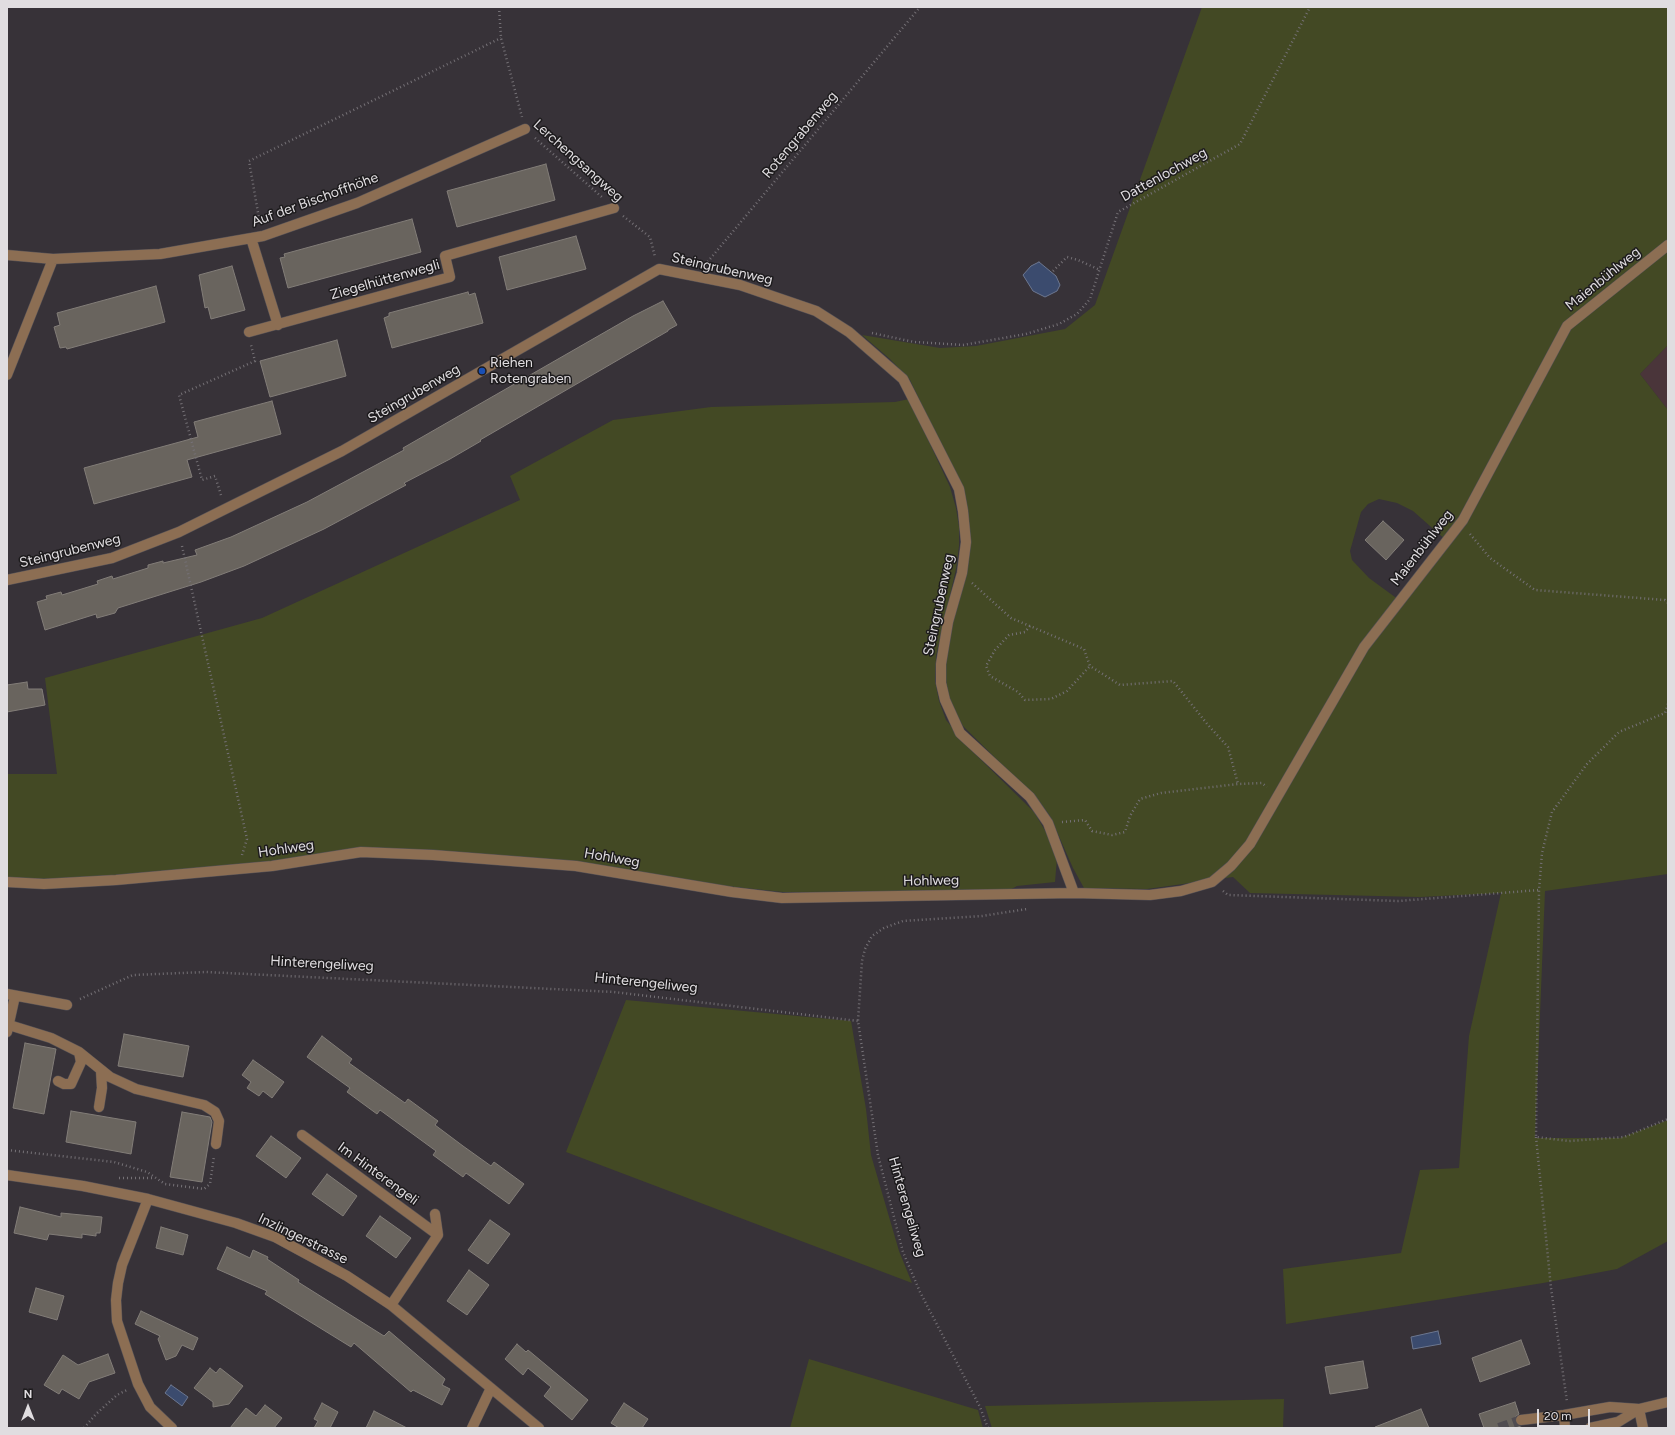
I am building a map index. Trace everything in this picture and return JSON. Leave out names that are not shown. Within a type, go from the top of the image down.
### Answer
[{"type":"street","name":"Auf der Bischoffhöhe","points":[[7,255],[53,258],[160,254],[263,236],[356,203],[525,129]]},
{"type":"street","name":"Ziegelhüttenwegli","points":[[249,332],[450,277],[445,256],[614,208]]},
{"type":"street","points":[[251,238],[278,325]]},
{"type":"street","name":"Maienbühlweg","points":[[1212,882],[1231,866],[1250,844],[1280,796],[1364,647],[1463,520],[1567,326],[1668,245]]},
{"type":"street","points":[[7,375],[53,258]]},
{"type":"street","name":"Steingrubenweg","points":[[7,580],[112,558],[179,532],[342,451],[659,269],[740,285],[816,311],[849,332],[903,379],[959,490],[966,542],[962,573],[948,622],[941,664],[941,683],[945,700],[960,733],[1030,797],[1048,823],[1074,893]]},
{"type":"street","name":"Hohlweg","points":[[7,882],[44,884],[116,880],[272,866],[361,852],[433,855],[576,866],[732,892],[782,898],[1074,893],[1150,895],[1181,891],[1212,882]]},
{"type":"street","points":[[67,1005],[11,995],[8,1028],[51,1038],[79,1052],[110,1077],[136,1089],[204,1105],[215,1112],[219,1121],[216,1144]]},
{"type":"street","points":[[58,1081],[64,1084],[71,1084],[80,1062],[79,1052]]},
{"type":"street","points":[[99,1107],[102,1088],[101,1071]]},
{"type":"street","name":"Im Hinterengeli","points":[[302,1135],[438,1235]]},
{"type":"street","name":"Inzlingerstrasse","points":[[7,1175],[83,1186],[148,1199],[236,1223],[275,1238],[347,1276],[391,1305],[539,1428]]},
{"type":"street","points":[[148,1199],[122,1265],[116,1300],[117,1321],[138,1384],[150,1407],[172,1428]]},
{"type":"street","points":[[391,1305],[438,1235],[435,1214]]},
{"type":"street","points":[[472,1428],[491,1388]]},
{"type":"street","points":[[1590,1428],[1618,1422],[1640,1410],[1668,1402]]},
{"type":"street","points":[[1521,1420],[1566,1415],[1610,1407],[1640,1410]]},
{"type":"street","points":[[1640,1410],[1643,1428]]},
{"type":"street","points":[[1565,1428],[1566,1415]]},
{"type":"path","name":"Lerchengsangweg","points":[[499,7],[501,38],[525,129],[614,208],[650,237],[659,269]]},
{"type":"path","name":"Rotengrabenweg","points":[[696,276],[920,7]]},
{"type":"path","name":"Dattenlochweg","points":[[849,332],[868,332],[914,342],[963,345],[1026,334],[1059,324],[1077,314],[1090,299],[1118,212],[1240,144],[1310,7]]},
{"type":"path","points":[[263,236],[249,162],[501,38]]},
{"type":"path","points":[[1053,270],[1067,257],[1100,270]]},
{"type":"path","points":[[225,508],[215,476],[202,480],[179,394],[255,361],[249,332]]},
{"type":"path","points":[[1463,520],[1471,536],[1490,558],[1535,590],[1665,600],[1668,603]]},
{"type":"path","points":[[179,532],[247,839],[241,856]]},
{"type":"path","points":[[962,573],[1011,618],[1084,649],[1090,666],[1120,685],[1173,681],[1208,725],[1228,747],[1238,784]]},
{"type":"path","points":[[1030,626],[1025,632],[1009,635],[995,650],[986,666],[990,676],[1018,692],[1025,700],[1051,699],[1067,691],[1090,666]]},
{"type":"path","points":[[1566,1415],[1551,1288],[1536,1137],[1539,890],[1542,853],[1552,812],[1587,764],[1619,732],[1665,713],[1668,704]]},
{"type":"path","points":[[1048,823],[1085,820],[1092,831],[1112,835],[1126,832],[1130,816],[1140,799],[1161,792],[1262,783],[1271,794],[1280,796]]},
{"type":"path","points":[[1212,882],[1228,895],[1398,901],[1539,890]]},
{"type":"path","points":[[858,1021],[862,961],[865,949],[872,936],[884,928],[903,921],[982,916],[1030,908]]},
{"type":"path","name":"Hinterengeliweg","points":[[67,1005],[133,975],[206,972],[614,992],[858,1021],[878,1155],[903,1252],[920,1292],[980,1407],[988,1428]]},
{"type":"path","points":[[1536,1137],[1569,1141],[1624,1137],[1668,1119]]},
{"type":"path","points":[[7,1150],[114,1162],[147,1172],[165,1184],[204,1188],[210,1184],[216,1144]]},
{"type":"path","points":[[84,1428],[96,1414],[117,1395],[138,1384]]},
{"type":"shaded area","points":[[1668,345],[1668,410],[1640,374]]},
{"type":"green space","points":[[1202,7],[1668,7],[1668,345],[1640,374],[1668,410],[1668,874],[1545,891],[1535,1138],[1620,1138],[1668,1120],[1668,1241],[1617,1269],[1543,1283],[1286,1324],[1283,1269],[1401,1253],[1420,1170],[1459,1168],[1469,1036],[1501,893],[1420,897],[1250,893],[1233,877],[1147,889],[1084,888],[1073,868],[1050,816],[1040,802],[963,726],[950,702],[945,676],[946,649],[968,552],[948,460],[910,380],[890,359],[862,335],[940,348],[976,346],[1065,329],[1095,305]],"holes":[[[1379,499],[1397,503],[1413,511],[1447,541],[1399,600],[1369,578],[1352,560],[1350,551],[1361,512],[1368,504]]]},
{"type":"green space","points":[[909,399],[950,487],[956,508],[959,527],[959,546],[956,569],[936,656],[935,681],[939,701],[946,720],[971,750],[1034,812],[1047,834],[1057,858],[1055,882],[1017,886],[1008,891],[783,892],[726,886],[609,867],[386,848],[344,851],[270,861],[89,880],[7,879],[7,774],[57,774],[45,678],[262,618],[520,500],[510,476],[613,420],[711,407],[895,402]]},
{"type":"green space","points":[[626,1000],[851,1021],[866,1109],[871,1155],[899,1251],[912,1283],[566,1152]]},
{"type":"green space","points":[[809,1359],[978,1410],[983,1428],[790,1428]]},
{"type":"green space","points":[[1284,1399],[1283,1428],[992,1428],[985,1406]]},
{"type":"water","points":[[1039,262],[1056,276],[1060,285],[1057,291],[1045,297],[1033,291],[1023,275],[1031,266]]},
{"type":"water","points":[[1438,1331],[1441,1344],[1413,1349],[1411,1337]]},
{"type":"water","points":[[171,1385],[188,1397],[182,1406],[165,1393]]},
{"type":"building","points":[[546,164],[555,200],[457,227],[447,191]]},
{"type":"building","points":[[412,219],[421,252],[288,288],[280,258],[285,257],[284,254]]},
{"type":"building","points":[[576,236],[586,269],[507,290],[499,257]]},
{"type":"building","points":[[232,266],[245,310],[211,319],[208,307],[205,308],[199,275]]},
{"type":"building","points":[[156,286],[165,322],[67,349],[66,347],[60,348],[54,327],[60,325],[57,313]]},
{"type":"building","points":[[468,292],[469,295],[475,293],[483,323],[392,348],[384,318],[389,316],[389,313]]},
{"type":"building","points":[[663,301],[677,325],[450,459],[404,483],[406,485],[324,529],[244,566],[201,582],[118,608],[115,613],[97,618],[96,614],[45,630],[37,602],[47,599],[46,596],[61,592],[62,595],[98,584],[97,581],[112,576],[113,579],[148,568],[148,565],[197,555],[195,550],[231,537],[307,502],[404,450],[403,448],[633,316]]},
{"type":"building","points":[[337,340],[346,376],[270,397],[260,361]]},
{"type":"building","points":[[272,401],[281,434],[187,460],[192,477],[94,504],[84,468],[198,437],[194,422]]},
{"type":"building","points":[[1383,521],[1404,540],[1386,560],[1365,540]]},
{"type":"building","points":[[27,682],[28,689],[42,689],[45,705],[7,712],[7,685]]},
{"type":"building","points":[[124,1034],[189,1046],[183,1077],[118,1066]]},
{"type":"building","points":[[322,1036],[352,1059],[349,1063],[405,1103],[408,1099],[438,1121],[435,1125],[491,1166],[494,1162],[524,1184],[509,1204],[466,1173],[463,1177],[433,1155],[436,1151],[380,1110],[377,1114],[347,1092],[350,1088],[307,1057]]},
{"type":"building","points":[[25,1043],[56,1049],[44,1114],[13,1108]]},
{"type":"building","points":[[253,1060],[284,1082],[272,1098],[263,1091],[259,1096],[247,1088],[251,1082],[242,1075]]},
{"type":"building","points":[[71,1111],[136,1122],[131,1154],[66,1142]]},
{"type":"building","points":[[182,1112],[210,1117],[212,1122],[202,1182],[170,1177]]},
{"type":"building","points":[[271,1136],[301,1158],[286,1178],[256,1156]]},
{"type":"building","points":[[327,1174],[357,1196],[343,1216],[312,1194]]},
{"type":"building","points":[[20,1207],[61,1217],[61,1213],[102,1217],[100,1233],[96,1233],[96,1236],[82,1234],[82,1238],[49,1234],[47,1240],[14,1233]]},
{"type":"building","points":[[380,1216],[411,1238],[396,1258],[366,1236]]},
{"type":"building","points":[[490,1220],[510,1234],[488,1264],[468,1250]]},
{"type":"building","points":[[161,1227],[188,1235],[183,1255],[156,1248]]},
{"type":"building","points":[[227,1247],[250,1258],[253,1250],[268,1257],[267,1259],[299,1280],[298,1282],[384,1336],[389,1331],[445,1379],[442,1385],[450,1389],[442,1405],[413,1390],[411,1392],[354,1343],[351,1347],[265,1294],[267,1291],[217,1269]]},
{"type":"building","points":[[469,1270],[489,1285],[467,1315],[447,1301]]},
{"type":"building","points":[[36,1288],[64,1296],[57,1320],[29,1312]]},
{"type":"building","points":[[141,1311],[198,1338],[193,1350],[182,1345],[176,1356],[166,1360],[158,1339],[160,1336],[135,1324]]},
{"type":"building","points":[[1521,1340],[1530,1364],[1480,1382],[1472,1358]]},
{"type":"building","points":[[517,1344],[526,1352],[528,1350],[588,1400],[572,1420],[544,1396],[551,1387],[528,1368],[523,1375],[505,1359]]},
{"type":"building","points":[[108,1354],[115,1373],[89,1382],[79,1399],[62,1389],[59,1394],[44,1385],[63,1355],[78,1365]]},
{"type":"building","points":[[1363,1361],[1368,1388],[1330,1394],[1325,1367]]},
{"type":"building","points":[[210,1368],[216,1373],[220,1368],[243,1386],[229,1404],[213,1407],[213,1402],[194,1388]]},
{"type":"building","points":[[1515,1402],[1519,1414],[1515,1417],[1515,1421],[1518,1426],[1523,1428],[1484,1428],[1479,1414]]},
{"type":"building","points":[[322,1403],[338,1412],[330,1428],[314,1428],[318,1421],[314,1419]]},
{"type":"building","points":[[624,1403],[648,1419],[642,1428],[619,1428],[611,1423]]},
{"type":"building","points":[[265,1405],[282,1418],[274,1428],[230,1428],[246,1408],[256,1416]]},
{"type":"building","points":[[1421,1409],[1429,1428],[1375,1428],[1375,1427]]},
{"type":"building","points":[[374,1411],[407,1428],[366,1428]]},
{"type":"tunnel","points":[[1499,1428],[1521,1420]]},
{"type":"place","name":"Riehen Rotengraben","points":[[482,371]]}]
